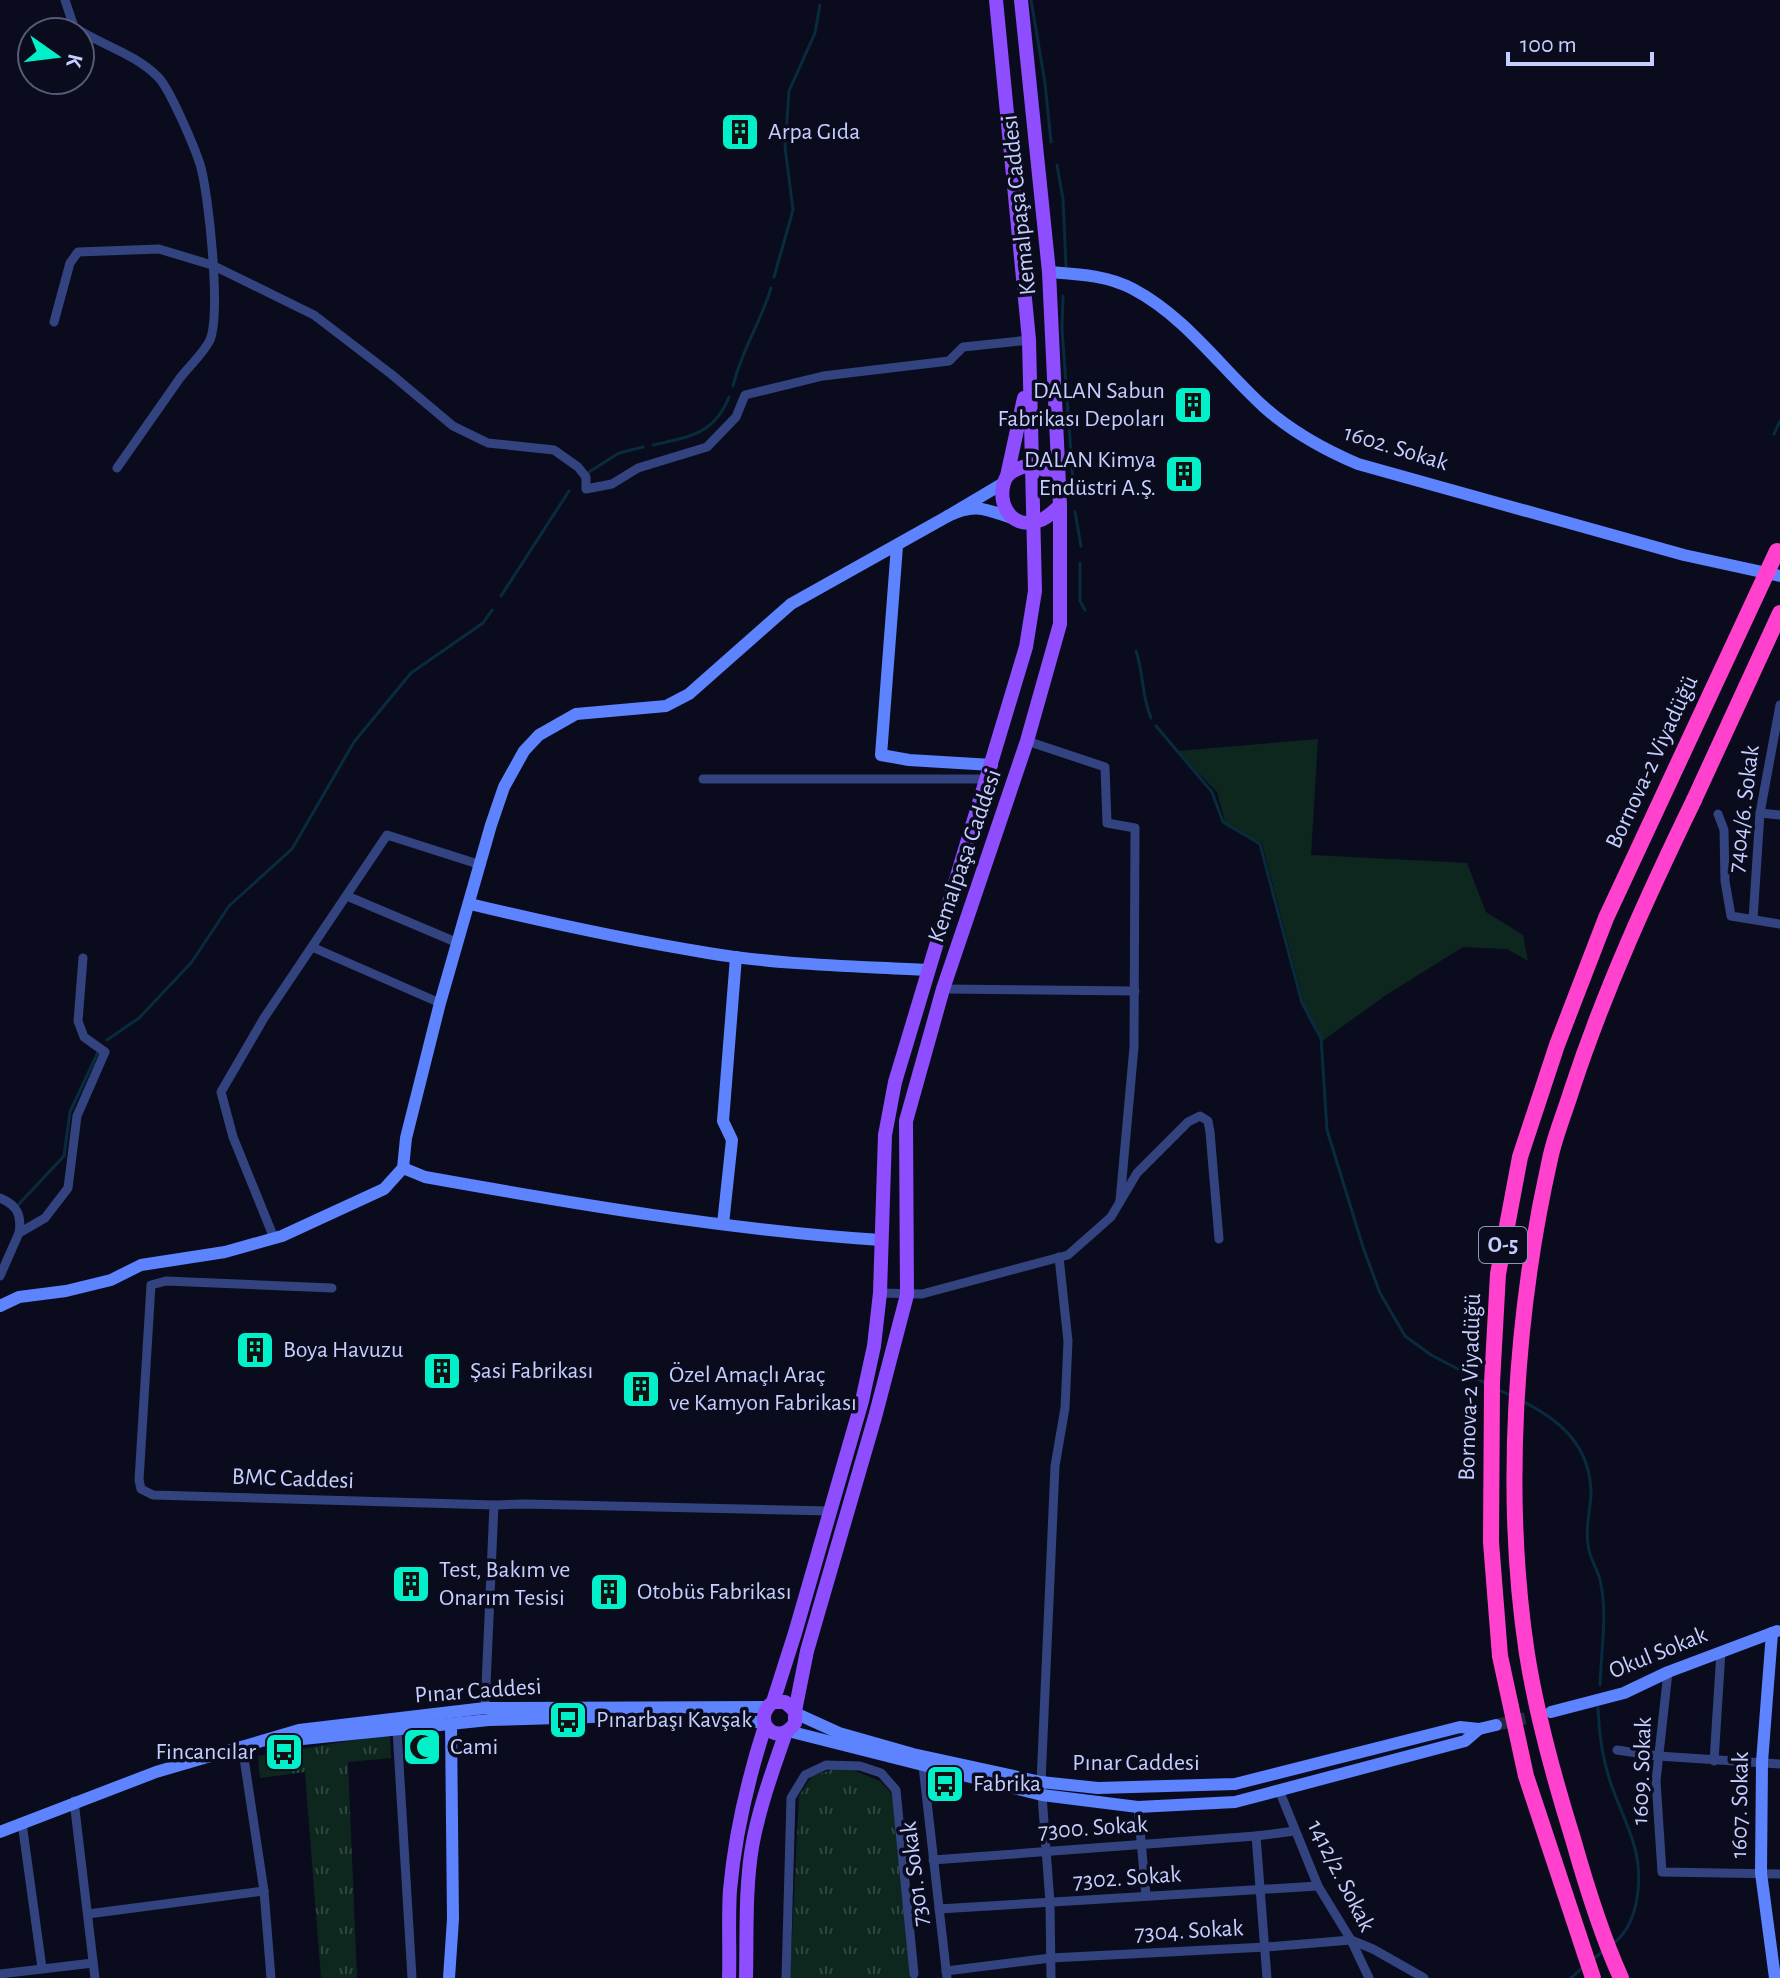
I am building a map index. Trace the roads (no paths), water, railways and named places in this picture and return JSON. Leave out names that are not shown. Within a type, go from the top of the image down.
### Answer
[{"type":"highway","name":"Bornova-2 Viyadüğü","points":[[1593,1978],[1526,1776],[1500,1656],[1491,1542],[1492,1383],[1498,1274],[1520,1157],[1557,1045],[1595,946],[1778,548]]},
{"type":"highway","name":"Bornova-2 Viyadüğü","points":[[1621,1978],[1583,1873],[1550,1765],[1527,1653],[1516,1534],[1517,1385],[1528,1282],[1550,1157],[1589,1037],[1626,944],[1780,613]]},
{"type":"main road","name":"Kemalpaşa Caddesi","points":[[729,1978],[730,1891],[737,1836],[765,1724],[763,1715],[770,1705],[830,1511],[874,1346],[880,1293],[885,1135],[895,1082],[1026,647],[1035,591],[1029,340],[996,0]]},
{"type":"main road","name":"Kemalpaşa Caddesi","points":[[746,1978],[752,1847],[761,1807],[787,1732],[795,1723],[807,1651],[907,1295],[906,1121],[943,989],[1027,741],[1060,624],[1060,506],[1049,272],[1021,0]]},
{"type":"main road","points":[[1030,374],[1004,480],[1002,504],[1015,519],[1034,523],[1043,520],[1060,506]]},
{"type":"main road","points":[[1004,480],[1014,469],[1032,465],[1049,473],[1058,490]]},
{"type":"main road","points":[[770,1705],[785,1702],[795,1712]]},
{"type":"main road","points":[[765,1724],[774,1733],[787,1732]]},
{"type":"street","points":[[65,0],[74,27],[138,61],[158,77],[169,92],[200,165],[206,192],[214,329],[209,343],[182,375],[117,468]]},
{"type":"street","points":[[54,322],[70,263],[78,252],[159,249],[212,265],[314,315],[453,426],[488,443],[554,450],[578,467],[586,477],[586,489],[612,484],[638,468],[707,447],[736,417],[745,395],[823,376],[949,361],[963,347],[1029,340]]},
{"type":"street","name":"1602. Sokak","points":[[1049,272],[1082,273],[1131,288],[1189,329],[1265,408],[1330,452],[1344,458],[1684,555],[1780,576]]},
{"type":"street","points":[[1,1303],[111,1280],[141,1265],[225,1252],[274,1238],[384,1189],[403,1168],[406,1138],[440,1003],[504,787],[524,751],[539,735],[576,714],[666,706],[689,694],[791,604],[876,554],[897,546],[1004,480]]},
{"type":"street","points":[[948,516],[965,507],[978,506],[1015,519]]},
{"type":"street","points":[[897,546],[881,755],[990,772]]},
{"type":"street","name":"7404/6. Sokak","points":[[1753,919],[1760,813],[1780,705]]},
{"type":"street","points":[[1027,741],[1105,767],[1107,823],[1135,828],[1134,1047],[1120,1201]]},
{"type":"street","points":[[703,779],[990,772]]},
{"type":"street","points":[[1760,813],[1780,815]]},
{"type":"street","points":[[1718,814],[1724,830],[1725,881],[1731,916],[1780,924]]},
{"type":"street","points":[[274,1238],[233,1137],[221,1092],[264,1018],[387,835],[481,865]]},
{"type":"street","points":[[347,896],[458,943]]},
{"type":"street","points":[[470,904],[561,926],[736,957],[927,970]]},
{"type":"street","points":[[312,947],[440,1003]]},
{"type":"street","points":[[723,1224],[732,1140],[723,1121],[736,957]]},
{"type":"street","points":[[19,1233],[45,1218],[68,1188],[77,1116],[105,1052],[84,1037],[78,1021],[83,958]]},
{"type":"street","points":[[943,989],[1135,991]]},
{"type":"street","points":[[880,1293],[922,1294],[1068,1255],[1111,1217],[1137,1173],[1188,1122],[1200,1116],[1208,1121],[1210,1132],[1219,1239]]},
{"type":"street","points":[[403,1168],[425,1177],[453,1182],[786,1234],[881,1240]]},
{"type":"street","points":[[0,1198],[10,1202],[21,1219],[19,1233],[0,1276]]},
{"type":"street","points":[[1051,1978],[1050,1903],[1042,1789],[1055,1466],[1065,1408],[1068,1341],[1059,1257]]},
{"type":"street","name":"BMC Caddesi","points":[[332,1288],[166,1281],[151,1285],[139,1480],[141,1489],[153,1495],[830,1511]]},
{"type":"street","points":[[485,1708],[494,1505]]},
{"type":"street","name":"Okul Sokak","points":[[1551,1712],[1624,1693],[1668,1672],[1776,1631]]},
{"type":"street","name":"1607. Sokak","points":[[1775,1978],[1761,1873],[1762,1762],[1776,1631]]},
{"type":"street","points":[[1714,1761],[1721,1651]]},
{"type":"street","name":"1609. Sokak","points":[[1668,1672],[1656,1781],[1662,1872],[1761,1873]]},
{"type":"street","name":"Pınar Caddesi","points":[[0,1832],[74,1801],[242,1745],[299,1730],[485,1708],[770,1705]]},
{"type":"street","name":"Pınar Caddesi","points":[[795,1712],[839,1733],[924,1761],[1042,1789],[1138,1807],[1235,1802],[1465,1741],[1479,1729]]},
{"type":"street","name":"Pınar Caddesi","points":[[242,1745],[489,1720],[690,1715],[765,1724]]},
{"type":"street","points":[[449,1978],[453,1919],[451,1724]]},
{"type":"street","name":"Pınar Caddesi","points":[[1042,1789],[1235,1784],[1460,1727],[1479,1729],[1496,1725]]},
{"type":"street","points":[[397,1730],[412,1978]]},
{"type":"street","points":[[787,1732],[924,1761]]},
{"type":"street","points":[[242,1745],[264,1891],[271,1978]]},
{"type":"street","points":[[1617,1750],[1714,1761],[1780,1764]]},
{"type":"street","name":"7301. Sokak","points":[[924,1761],[946,1975]]},
{"type":"street","points":[[786,1978],[791,1798],[805,1775],[826,1765],[871,1769],[881,1773],[896,1790],[914,1974]]},
{"type":"street","name":"1412/2. Sokak","points":[[1279,1790],[1318,1886],[1351,1940],[1369,1978]]},
{"type":"street","points":[[74,1801],[95,1978]]},
{"type":"street","points":[[1138,1807],[1146,1896]]},
{"type":"street","points":[[22,1823],[42,1968]]},
{"type":"street","name":"7300. Sokak","points":[[933,1860],[1295,1831]]},
{"type":"street","points":[[1256,1836],[1267,1978]]},
{"type":"street","points":[[1761,1873],[1780,1874]]},
{"type":"street","name":"7302. Sokak","points":[[939,1909],[1318,1886]]},
{"type":"street","points":[[88,1914],[264,1891]]},
{"type":"street","name":"7304. Sokak","points":[[946,1975],[1051,1958],[1351,1940],[1424,1978]]},
{"type":"street","points":[[0,1974],[93,1963]]},
{"type":"waterway","points":[[1031,0],[1051,142]]},
{"type":"waterway","points":[[774,277],[793,210],[785,147],[789,91],[815,33],[820,5]]},
{"type":"waterway","points":[[1057,165],[1063,199],[1066,266]]},
{"type":"waterway","points":[[733,386],[771,288]]},
{"type":"waterway","points":[[1063,296],[1062,329],[1074,495]]},
{"type":"waterway","points":[[653,445],[708,427],[723,410],[729,397]]},
{"type":"waterway","points":[[1774,434],[1780,421]]},
{"type":"waterway","points":[[589,472],[619,453],[643,447]]},
{"type":"waterway","points":[[501,596],[569,491]]},
{"type":"waterway","points":[[1075,512],[1081,546]]},
{"type":"waterway","points":[[1080,563],[1080,601],[1085,610]]},
{"type":"waterway","points":[[107,1040],[139,1018],[191,963],[229,906],[292,849],[354,742],[411,673],[483,623],[492,610]]},
{"type":"waterway","points":[[1136,651],[1151,718]]},
{"type":"waterway","points":[[1156,726],[1212,792],[1223,822],[1260,844],[1302,1003],[1321,1037],[1327,1130],[1380,1293],[1405,1336],[1431,1355],[1487,1384]]},
{"type":"waterway","points":[[19,1204],[64,1156],[70,1112],[99,1050]]},
{"type":"waterway","points":[[1497,1389],[1512,1396]]},
{"type":"waterway","points":[[1522,1401],[1561,1427],[1580,1449],[1586,1463],[1591,1495],[1588,1545],[1600,1580],[1604,1606],[1600,1685]]},
{"type":"waterway","points":[[1598,1708],[1605,1763],[1632,1837],[1638,1870],[1634,1911],[1623,1934],[1614,1943]]},
{"type":"waterway","points":[[1592,1960],[1605,1950]]},
{"type":"waterway","points":[[1571,1978],[1583,1967]]},
{"type":"tunnel","points":[[1496,1725],[1544,1714]]},
{"type":"place","name":"Arpa Gıda","points":[[740,132]]},
{"type":"place","name":"DALAN Sabun Fabrikası Depoları","points":[[1193,405]]},
{"type":"place","name":"DALAN Kimya Endüstri A.Ş.","points":[[1184,474]]},
{"type":"place","name":"Boya Havuzu","points":[[255,1350]]},
{"type":"place","name":"Şasi Fabrikası","points":[[442,1371]]},
{"type":"place","name":"Özel Amaçlı Araç ve Kamyon Fabrikası","points":[[641,1389]]},
{"type":"place","name":"Test, Bakım ve Onarım Tesisi","points":[[411,1584]]},
{"type":"place","name":"Otobüs Fabrikası","points":[[609,1592]]},
{"type":"place","name":"Pınarbaşı Kavşak","points":[[568,1720]]},
{"type":"place","name":"Cami","points":[[422,1747]]},
{"type":"place","name":"Fincancılar","points":[[284,1752]]},
{"type":"place","name":"Fabrika","points":[[945,1784]]}]
